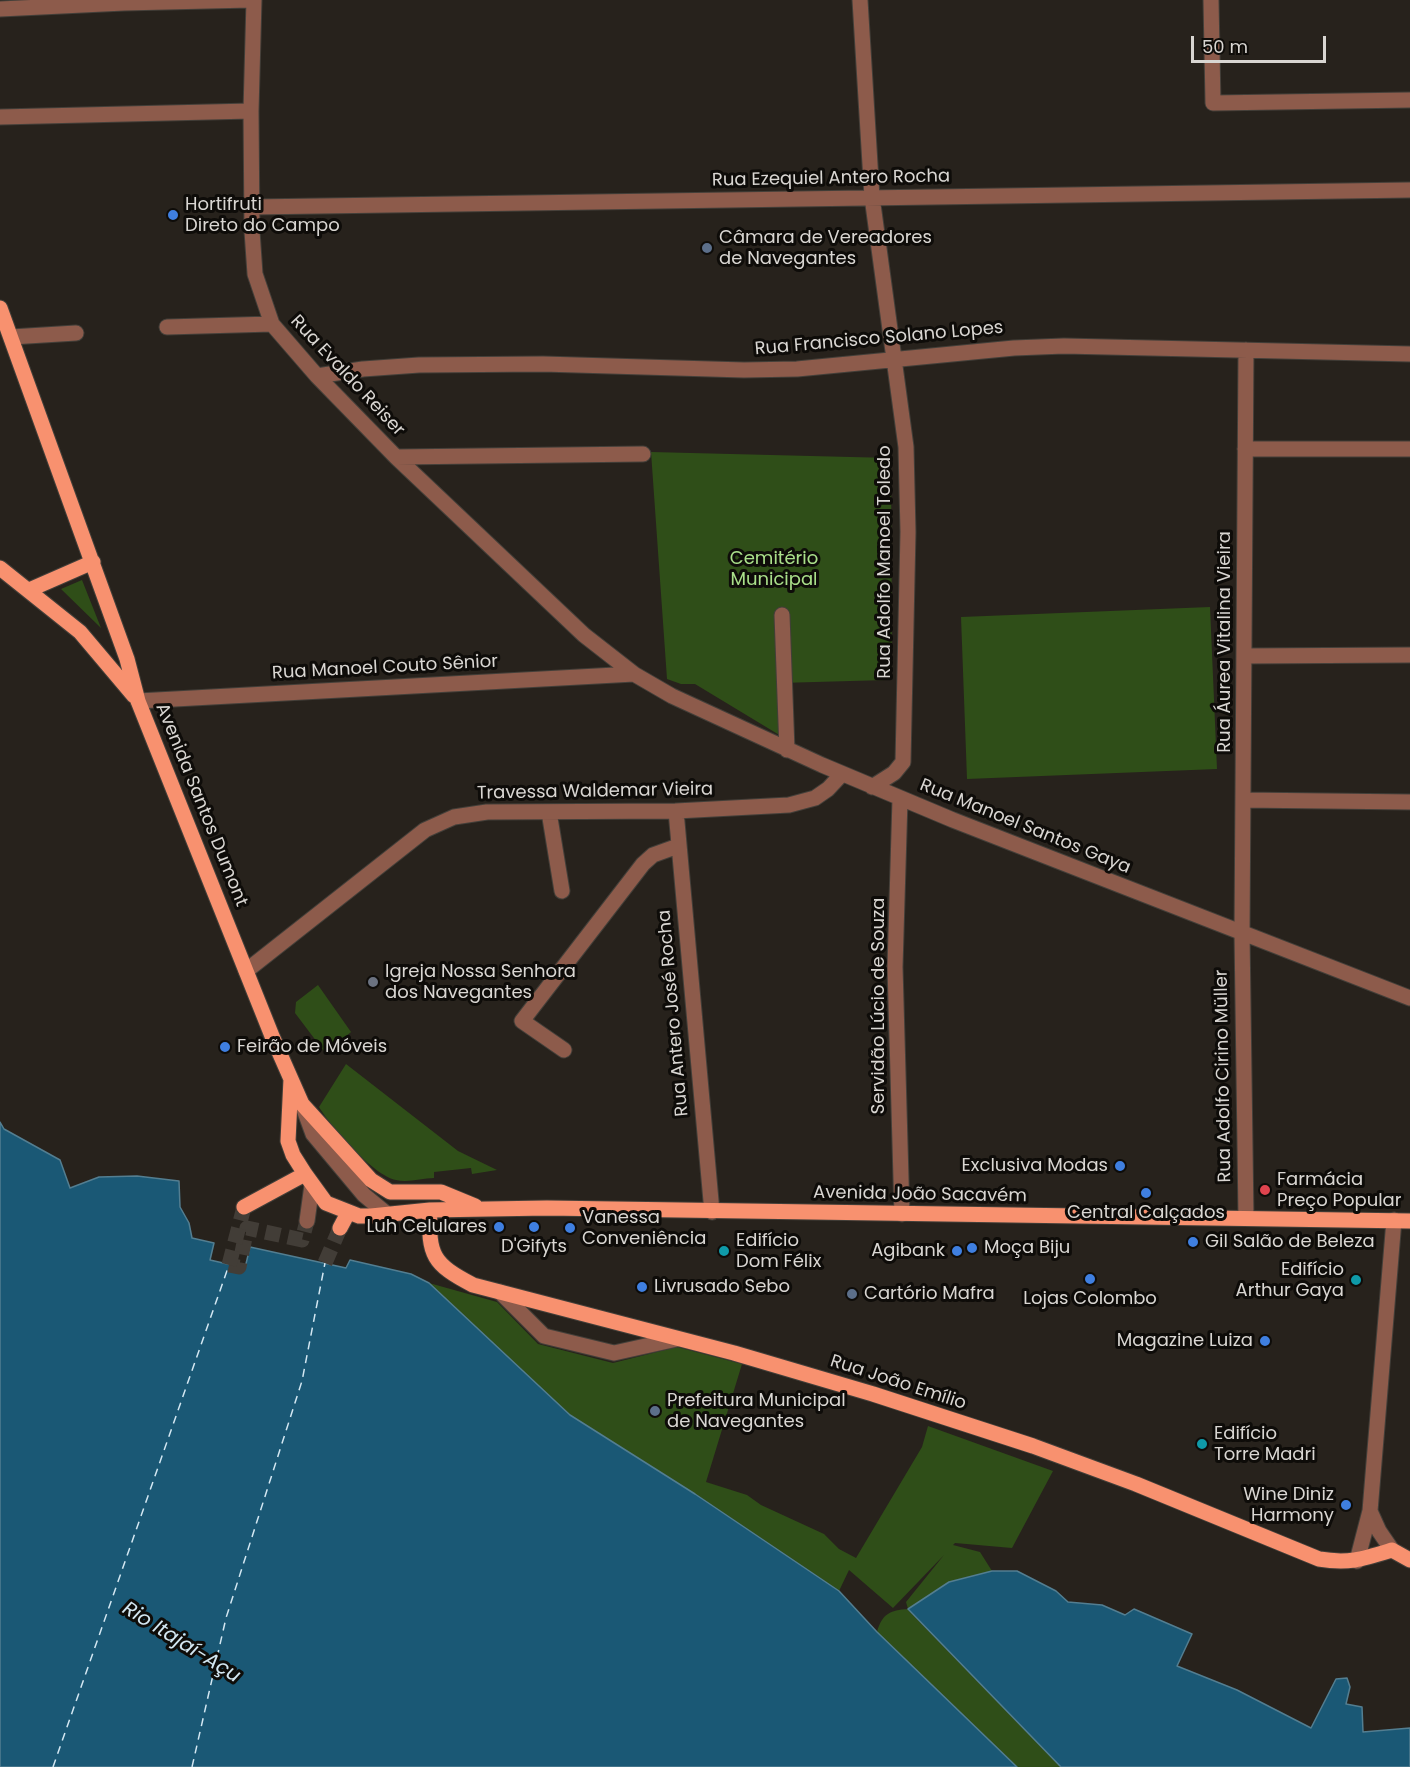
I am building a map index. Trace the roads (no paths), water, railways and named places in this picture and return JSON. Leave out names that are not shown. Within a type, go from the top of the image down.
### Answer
[{"type":"main road","name":"Avenida Santos Dumont","points":[[0,308],[93,562],[127,659],[138,701],[302,1104],[371,1180],[390,1192],[441,1192],[483,1209]]},
{"type":"main road","points":[[29,590],[93,562]]},
{"type":"main road","points":[[0,568],[80,632],[111,666],[138,701]]},
{"type":"main road","points":[[291,1078],[288,1141],[309,1180],[326,1203],[348,1212],[340,1228]]},
{"type":"main road","points":[[244,1207],[309,1180]]},
{"type":"main road","name":"Avenida João Sacavém","points":[[348,1212],[365,1216],[430,1210],[547,1208],[1402,1221]]},
{"type":"main road","name":"Rua João Emílio","points":[[430,1210],[430,1246],[437,1261],[450,1273],[473,1285],[677,1338],[873,1394],[1033,1446],[1136,1484],[1319,1559],[1339,1562],[1358,1560],[1392,1550]]},
{"type":"main road","points":[[1392,1550],[1410,1560]]},
{"type":"street","points":[[0,9],[124,1],[250,0]]},
{"type":"street","name":"Rua Evaldo Reiser","points":[[254,0],[251,111],[255,274],[272,324],[316,376],[396,457],[584,635],[634,674]]},
{"type":"street","name":"Rua Adolfo Manoel Toledo","points":[[860,0],[872,197],[906,447],[908,496],[903,762],[894,773],[873,787]]},
{"type":"street","points":[[1211,0],[1213,103],[1410,100]]},
{"type":"street","points":[[0,117],[251,111]]},
{"type":"street","name":"Rua Ezequiel Antero Rocha","points":[[252,207],[1410,190]]},
{"type":"street","points":[[166,327],[272,324]]},
{"type":"street","points":[[11,337],[76,333]]},
{"type":"street","name":"Rua Francisco Solano Lopes","points":[[316,376],[363,369],[419,365],[543,364],[797,369],[1014,348],[1064,346],[1410,354]]},
{"type":"street","name":"Rua Áurea Vitalina Vieira","points":[[1242,933],[1246,350]]},
{"type":"street","points":[[1245,449],[1410,449]]},
{"type":"street","points":[[396,457],[643,454]]},
{"type":"street","points":[[782,615],[787,750]]},
{"type":"street","points":[[1244,656],[1410,655]]},
{"type":"street","name":"Rua Manoel Santos Gaya","points":[[634,674],[672,696],[787,750],[900,799],[1410,998]]},
{"type":"street","name":"Rua Manoel Couto Sênior","points":[[138,701],[634,674]]},
{"type":"street","name":"Travessa Waldemar Vieira","points":[[246,971],[425,830],[454,817],[487,812],[675,811],[789,805],[814,798],[828,789],[842,774]]},
{"type":"street","name":"Servidão Lúcio de Souza","points":[[900,799],[895,967],[902,1214]]},
{"type":"street","points":[[1243,800],[1410,802]]},
{"type":"street","name":"Rua Antero José Rocha","points":[[675,811],[712,1212]]},
{"type":"street","points":[[549,812],[562,891]]},
{"type":"street","points":[[564,1050],[522,1021],[643,864],[653,855],[678,846]]},
{"type":"street","name":"Rua Adolfo Cirino Müller","points":[[1242,933],[1245,1218]]},
{"type":"street","points":[[302,1104],[313,1134],[364,1195],[387,1214]]},
{"type":"street","points":[[307,1221],[309,1180]]},
{"type":"street","points":[[1358,1560],[1370,1511],[1402,1221]]},
{"type":"street","points":[[500,1292],[544,1336],[614,1353],[677,1338]]},
{"type":"street","points":[[1370,1511],[1379,1531],[1392,1550]]},
{"type":"water","name":"Rio Itajaí-Açu","points":[[0,1122],[4,1129],[60,1160],[70,1188],[99,1177],[137,1176],[179,1181],[180,1207],[189,1223],[192,1238],[214,1243],[210,1260],[245,1268],[250,1247],[346,1268],[350,1260],[411,1274],[429,1283],[570,1415],[695,1494],[839,1591],[877,1632],[1017,1767],[0,1767]]},
{"type":"water","points":[[992,1571],[1017,1571],[1056,1591],[1068,1602],[1102,1605],[1125,1615],[1134,1609],[1192,1634],[1177,1666],[1237,1690],[1311,1728],[1336,1679],[1347,1678],[1350,1687],[1346,1704],[1362,1707],[1363,1732],[1410,1728],[1410,1767],[1061,1767],[908,1609],[949,1582]]},
{"type":"tunnel","points":[[229,1265],[244,1207]]},
{"type":"tunnel","points":[[229,1265],[239,1267],[247,1228],[302,1240],[307,1221]]},
{"type":"tunnel","points":[[325,1263],[340,1228]]},
{"type":"place","name":"Hortifruti Direto do Campo","points":[[173,215]]},
{"type":"place","name":"Câmara de Vereadores de Navegantes","points":[[707,248]]},
{"type":"place","name":"Igreja Nossa Senhora dos Navegantes","points":[[373,982]]},
{"type":"place","name":"Feirão de Móveis","points":[[225,1047]]},
{"type":"place","name":"Exclusiva Modas","points":[[1120,1166]]},
{"type":"place","name":"Farmácia Preço Popular","points":[[1265,1190]]},
{"type":"place","name":"Central Calçados","points":[[1146,1193]]},
{"type":"place","name":"Luh Celulares","points":[[499,1227]]},
{"type":"place","name":"D'Gifyts","points":[[534,1227]]},
{"type":"place","name":"Vanessa Conveniência","points":[[570,1228]]},
{"type":"place","name":"Gil Salão de Beleza","points":[[1193,1242]]},
{"type":"place","name":"Moça Biju","points":[[972,1248]]},
{"type":"place","name":"Edifício Dom Félix","points":[[724,1251]]},
{"type":"place","name":"Agibank","points":[[957,1251]]},
{"type":"place","name":"Lojas Colombo","points":[[1090,1279]]},
{"type":"place","name":"Edifício Arthur Gaya","points":[[1356,1280]]},
{"type":"place","name":"Livrusado Sebo","points":[[642,1287]]},
{"type":"place","name":"Cartório Mafra","points":[[852,1294]]},
{"type":"place","name":"Magazine Luiza","points":[[1265,1341]]},
{"type":"place","name":"Prefeitura Municipal de Navegantes","points":[[655,1411]]},
{"type":"place","name":"Edifício Torre Madri","points":[[1202,1444]]},
{"type":"place","name":"Wine Diniz Harmony","points":[[1346,1505]]},
{"type":"park label","name":"Cemitério Municipal","points":[[774,569]]}]
